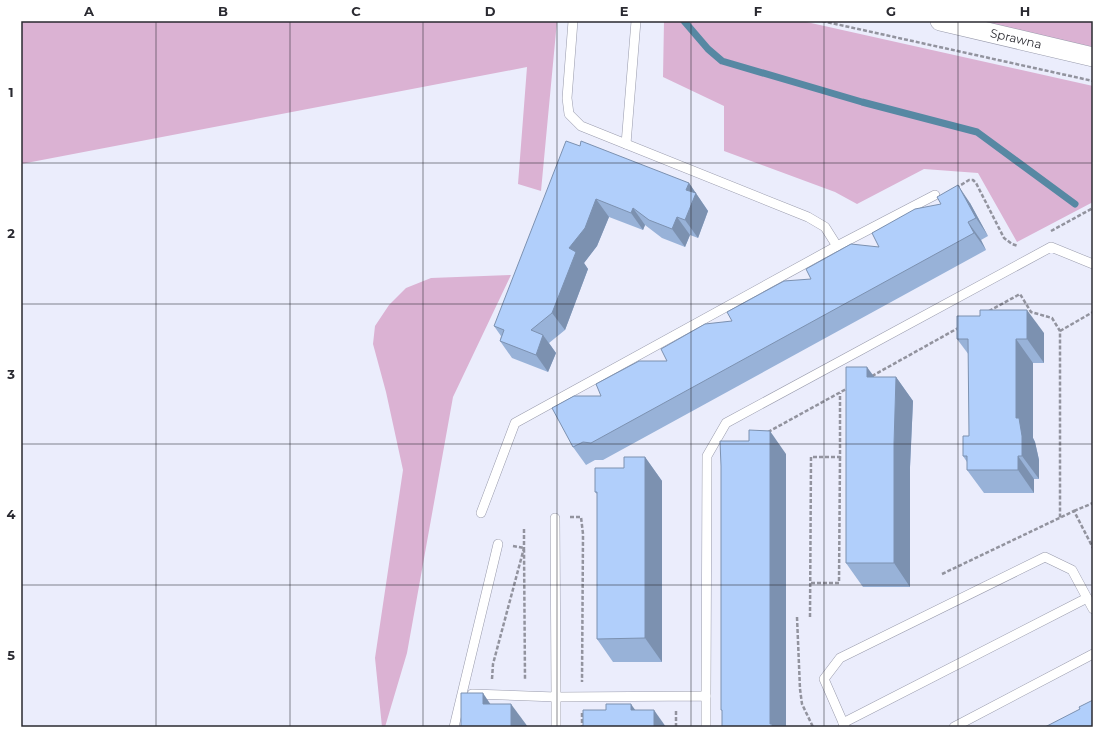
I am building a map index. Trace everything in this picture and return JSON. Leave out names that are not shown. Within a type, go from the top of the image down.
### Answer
[{"type":"street","name":"Sprawna","points":[[940,21],[1093,57]]},
{"type":"lane","points":[[573,21],[567,98],[569,114],[581,126],[808,216],[825,227],[837,246]]},
{"type":"lane","points":[[626,144],[636,21]]},
{"type":"lane","points":[[481,513],[515,423],[837,246],[935,195]]},
{"type":"lane","points":[[706,727],[707,456],[726,423],[1051,247],[1093,264]]},
{"type":"lane","points":[[555,518],[556,727]]},
{"type":"lane","points":[[454,727],[498,544]]},
{"type":"lane","points":[[1088,598],[844,725],[824,679],[840,658],[1045,557],[1072,570],[1088,598],[1093,609]]},
{"type":"lane","points":[[954,727],[1093,654]]},
{"type":"lane","points":[[463,693],[556,697],[706,696]]},
{"type":"path","points":[[822,21],[1093,81]]},
{"type":"path","points":[[935,195],[941,197],[969,180],[973,180],[1004,238],[1012,244],[1021,246]]},
{"type":"path","points":[[1046,234],[1093,208]]},
{"type":"path","points":[[987,313],[1020,294],[1031,312],[1052,318],[1060,331],[1060,518]]},
{"type":"path","points":[[1060,331],[1093,312]]},
{"type":"path","points":[[871,376],[960,327]]},
{"type":"path","points":[[767,433],[852,386]]},
{"type":"path","points":[[811,583],[839,583],[840,393]]},
{"type":"path","points":[[810,618],[812,457],[840,457]]},
{"type":"path","points":[[942,574],[1093,503]]},
{"type":"path","points":[[1074,511],[1093,548]]},
{"type":"path","points":[[524,529],[525,683],[582,683],[583,534],[581,517],[555,518]]},
{"type":"path","points":[[498,544],[524,548]]},
{"type":"path","points":[[492,683],[493,664],[524,548]]},
{"type":"path","points":[[796,618],[802,704],[813,727]]},
{"type":"path","points":[[582,697],[582,727]]},
{"type":"shaded area","points":[[21,21],[557,21],[541,191],[518,184],[527,67],[21,164]]},
{"type":"shaded area","points":[[664,21],[802,21],[1093,86],[1093,202],[1017,242],[978,173],[924,169],[857,204],[835,192],[724,151],[724,106],[663,77]]},
{"type":"shaded area","points":[[974,21],[1093,21],[1093,47]]},
{"type":"shaded area","points":[[511,275],[453,397],[407,653],[385,727],[382,727],[375,658],[403,470],[386,392],[373,344],[375,326],[389,305],[406,288],[431,278]]},
{"type":"building","points":[[566,141],[580,146],[581,141],[689,183],[686,190],[696,193],[685,220],[677,217],[672,229],[649,220],[633,208],[631,213],[596,199],[585,228],[569,248],[576,252],[552,313],[531,330],[543,335],[536,355],[500,341],[504,330],[494,326]]},
{"type":"building","points":[[958,185],[976,218],[968,222],[974,233],[591,443],[583,442],[573,447],[552,408],[574,396],[601,396],[596,384],[639,361],[667,361],[661,349],[705,324],[732,321],[727,312],[784,281],[811,279],[806,269],[851,244],[879,247],[872,233],[915,209],[941,204],[937,197]]},
{"type":"building","points":[[980,310],[1027,310],[1027,339],[1016,339],[1016,418],[1019,418],[1022,436],[1022,456],[1018,456],[1018,470],[967,470],[967,456],[963,456],[963,436],[969,436],[968,339],[957,339],[957,316],[980,316]]},
{"type":"building","points":[[846,367],[867,367],[867,377],[896,377],[894,444],[894,563],[846,563]]},
{"type":"building","points":[[749,430],[770,431],[770,724],[772,724],[772,727],[722,727],[720,441],[749,441]]},
{"type":"building","points":[[624,457],[645,457],[645,638],[597,639],[597,492],[595,492],[595,468],[624,468]]},
{"type":"building","points":[[461,693],[483,693],[483,704],[511,704],[511,727],[461,727]]},
{"type":"building","points":[[1093,700],[1093,727],[1045,727],[1080,709],[1079,707]]},
{"type":"building","points":[[606,704],[631,704],[631,710],[654,710],[654,727],[583,727],[583,710],[606,710]]},
{"type":"waterway","points":[[684,21],[708,49],[722,61],[862,102],[977,132],[1075,204]]}]
